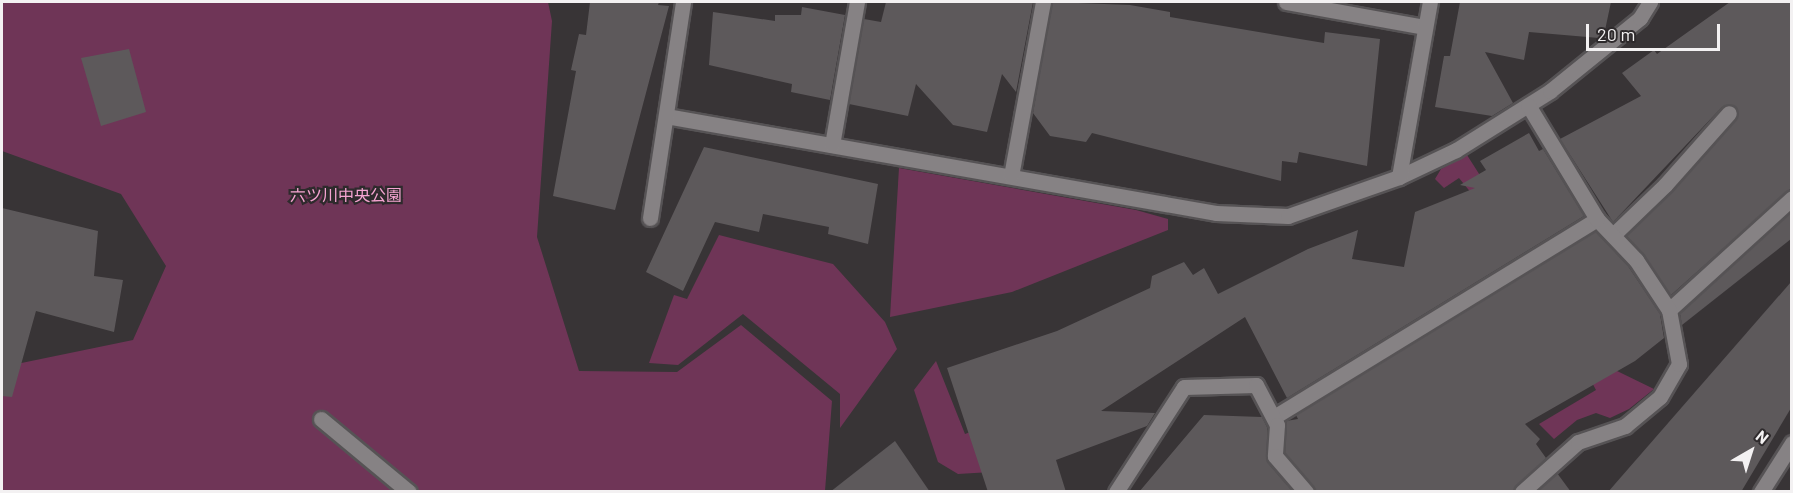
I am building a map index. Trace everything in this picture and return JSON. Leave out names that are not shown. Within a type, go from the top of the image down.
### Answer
[{"type":"street","points":[[650,218],[683,2]]},
{"type":"street","points":[[832,144],[857,2]]},
{"type":"street","points":[[1011,176],[1043,2]]},
{"type":"street","points":[[1286,2],[1425,27]]},
{"type":"street","points":[[1399,177],[1430,2]]},
{"type":"street","points":[[666,116],[1216,213],[1288,216],[1399,177],[1456,150],[1528,105],[1640,18],[1650,2]]},
{"type":"street","points":[[1522,492],[1578,442],[1625,426],[1660,397],[1679,364],[1669,310],[1636,260],[1597,219],[1528,105]]},
{"type":"street","points":[[1613,235],[1665,185],[1730,113]]},
{"type":"street","points":[[1669,310],[1791,198]]},
{"type":"street","points":[[1274,417],[1597,219]]},
{"type":"street","points":[[1116,492],[1184,387],[1256,385],[1274,417],[1275,456],[1306,492]]},
{"type":"street","points":[[321,419],[409,492]]},
{"type":"street","points":[[1761,492],[1790,447]]},
{"type":"green space","name":"六ツ川中央公園","points":[[2,2],[548,2],[552,21],[537,237],[579,371],[677,372],[741,325],[832,401],[825,491],[2,491],[2,367],[133,340],[166,266],[121,194],[2,151]]},
{"type":"green space","points":[[1467,155],[1504,213],[1494,221],[1459,178],[1444,188],[1435,179],[1441,169]]},
{"type":"green space","points":[[899,168],[1136,210],[1168,219],[1168,230],[1012,292],[890,317]]},
{"type":"green space","points":[[719,235],[833,264],[885,322],[897,349],[840,428],[840,394],[743,314],[678,365],[649,363],[674,295],[687,299]]},
{"type":"green space","points":[[1539,284],[1615,370],[1654,389],[1629,409],[1610,418],[1596,413],[1577,420],[1554,439],[1539,424],[1596,390]]},
{"type":"green space","points":[[936,361],[965,434],[1035,407],[991,472],[958,474],[938,462],[914,390]]},
{"type":"building","points":[[590,2],[659,2],[658,5],[669,6],[615,210],[553,196],[576,71],[571,70],[579,34],[586,35]]},
{"type":"building","points":[[886,2],[1033,2],[1016,92],[1002,74],[987,132],[953,125],[916,84],[908,116],[849,104],[864,19],[881,22]]},
{"type":"building","points":[[1052,2],[1130,5],[1170,12],[1170,17],[1324,43],[1325,32],[1380,39],[1367,166],[1299,152],[1297,163],[1282,161],[1281,181],[1092,133],[1086,142],[1050,136],[1033,113]]},
{"type":"building","points":[[1460,2],[1611,2],[1604,35],[1599,38],[1529,32],[1524,60],[1485,52],[1513,103],[1492,116],[1435,107],[1444,56],[1450,56]]},
{"type":"building","points":[[1730,2],[1791,2],[1791,188],[1671,295],[1626,236],[1736,119],[1736,106],[1722,107],[1613,222],[1560,139],[1641,96],[1622,73],[1654,50],[1657,54]]},
{"type":"building","points":[[802,7],[845,15],[830,100],[791,92],[792,84],[709,65],[713,12],[775,21],[775,15],[801,15]]},
{"type":"building","points":[[129,49],[146,112],[101,126],[81,58]]},
{"type":"building","points":[[1529,133],[1539,151],[1543,149],[1584,216],[1287,398],[1245,317],[1101,411],[1155,413],[1147,426],[1056,460],[1066,492],[988,492],[947,368],[1057,331],[1150,288],[1152,276],[1184,262],[1193,275],[1204,268],[1218,294],[1308,249],[1358,230],[1352,259],[1404,267],[1415,212],[1475,188],[1460,185],[1486,170],[1480,161]]},
{"type":"building","points":[[704,147],[878,184],[868,244],[828,234],[829,227],[763,214],[759,232],[715,222],[683,291],[646,272]]},
{"type":"building","points":[[2,208],[98,231],[94,276],[123,280],[114,332],[36,311],[12,397],[2,396]]},
{"type":"building","points":[[1791,212],[1791,239],[1682,325],[1680,314]]},
{"type":"building","points":[[1595,231],[1628,266],[1660,314],[1664,338],[1635,361],[1525,424],[1540,439],[1536,444],[1546,458],[1513,492],[1316,492],[1285,453],[1286,421],[1298,419],[1296,415]]},
{"type":"building","points":[[1791,282],[1791,408],[1741,492],[1608,492]]},
{"type":"building","points":[[1204,415],[1262,417],[1267,427],[1267,462],[1293,492],[1139,492]]},
{"type":"building","points":[[895,441],[930,492],[830,492]]},
{"type":"building","points":[[1557,473],[1571,492],[1537,492]]}]
